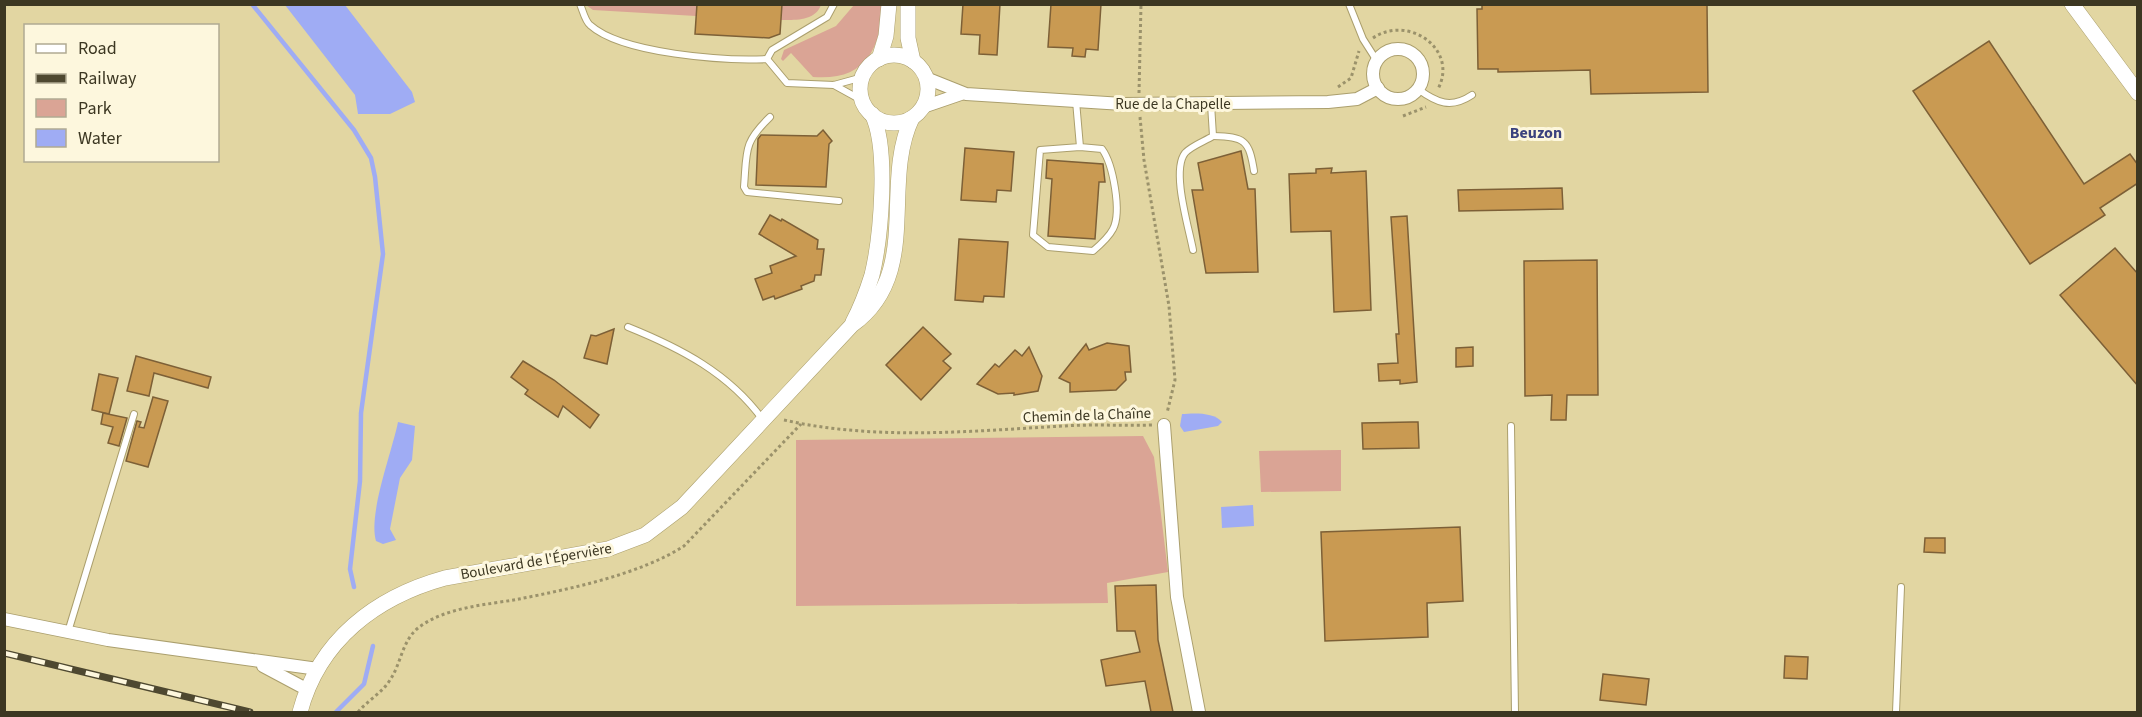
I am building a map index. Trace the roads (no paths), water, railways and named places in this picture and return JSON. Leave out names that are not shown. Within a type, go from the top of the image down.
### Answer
[{"type":"street","points":[[879,59],[886,36],[889,4]]},
{"type":"street","points":[[908,4],[908,38],[913,61],[926,78],[928,93],[918,112],[891,122],[867,107],[861,89],[863,77],[869,67],[879,59],[896,55],[913,61]]},
{"type":"street","points":[[2072,4],[2138,93]]},
{"type":"street","points":[[1393,50],[1412,53],[1420,62],[1423,70],[1418,89],[1409,96],[1398,98],[1384,94],[1378,88],[1374,75],[1377,61],[1393,50]]},
{"type":"street","name":"Rue de la Chapelle","points":[[926,78],[966,94],[1139,105],[1351,101],[1378,88]]},
{"type":"street","name":"Rue de la Chapelle","points":[[918,112],[966,94]]},
{"type":"street","name":"Boulevard de l'Épervière","points":[[852,325],[869,283],[878,238],[882,157],[878,130],[867,107]]},
{"type":"street","name":"Boulevard de l'Épervière","points":[[300,712],[318,669],[346,630],[368,612],[412,588],[468,573],[608,549],[645,535],[682,507],[852,325],[869,313],[890,272],[897,240],[902,143],[918,112]]},
{"type":"street","points":[[1164,425],[1177,597],[1199,712]]},
{"type":"street","points":[[4,619],[68,633],[318,669]]},
{"type":"street","points":[[248,660],[283,674],[308,690]]},
{"type":"lane","points":[[580,4],[589,25],[615,39],[698,57],[737,60],[767,59]]},
{"type":"lane","points":[[767,59],[772,50],[827,17],[834,4]]},
{"type":"lane","points":[[1349,4],[1377,61]]},
{"type":"lane","points":[[767,59],[787,83],[834,85],[863,77]]},
{"type":"lane","points":[[834,85],[867,107]]},
{"type":"lane","points":[[1418,89],[1433,99],[1460,103],[1472,94]]},
{"type":"lane","points":[[1076,101],[1080,147]]},
{"type":"lane","points":[[1211,104],[1213,136]]},
{"type":"lane","points":[[770,117],[755,132],[747,145],[744,187],[747,192],[839,201]]},
{"type":"lane","points":[[1193,250],[1179,179],[1185,153],[1213,136],[1240,139],[1247,144],[1254,171]]},
{"type":"lane","points":[[1080,147],[1102,149],[1107,156],[1117,212],[1114,229],[1093,250],[1048,247],[1032,235],[1040,150],[1080,147]]},
{"type":"lane","points":[[628,327],[698,359],[767,417]]},
{"type":"lane","points":[[68,633],[134,414]]},
{"type":"lane","points":[[1511,426],[1515,712]]},
{"type":"lane","points":[[1896,712],[1901,587]]},
{"type":"water","points":[[285,5],[345,5],[412,92],[415,102],[390,114],[358,114],[355,95]]},
{"type":"water","points":[[1198,413],[1214,416],[1222,422],[1218,426],[1184,432],[1180,426],[1182,414]]},
{"type":"water","points":[[398,422],[415,426],[412,460],[400,478],[390,529],[396,540],[383,544],[376,541],[375,515]]},
{"type":"water","points":[[1253,505],[1254,526],[1222,528],[1221,507]]},
{"type":"waterway","points":[[252,4],[354,130],[371,158],[375,177],[383,254],[361,413],[360,481],[350,569],[354,587]]},
{"type":"waterway","points":[[336,712],[364,684],[373,646]]},
{"type":"railway","points":[[4,653],[250,712]]},
{"type":"district","name":"Beuzon","points":[[1536,132]]}]
